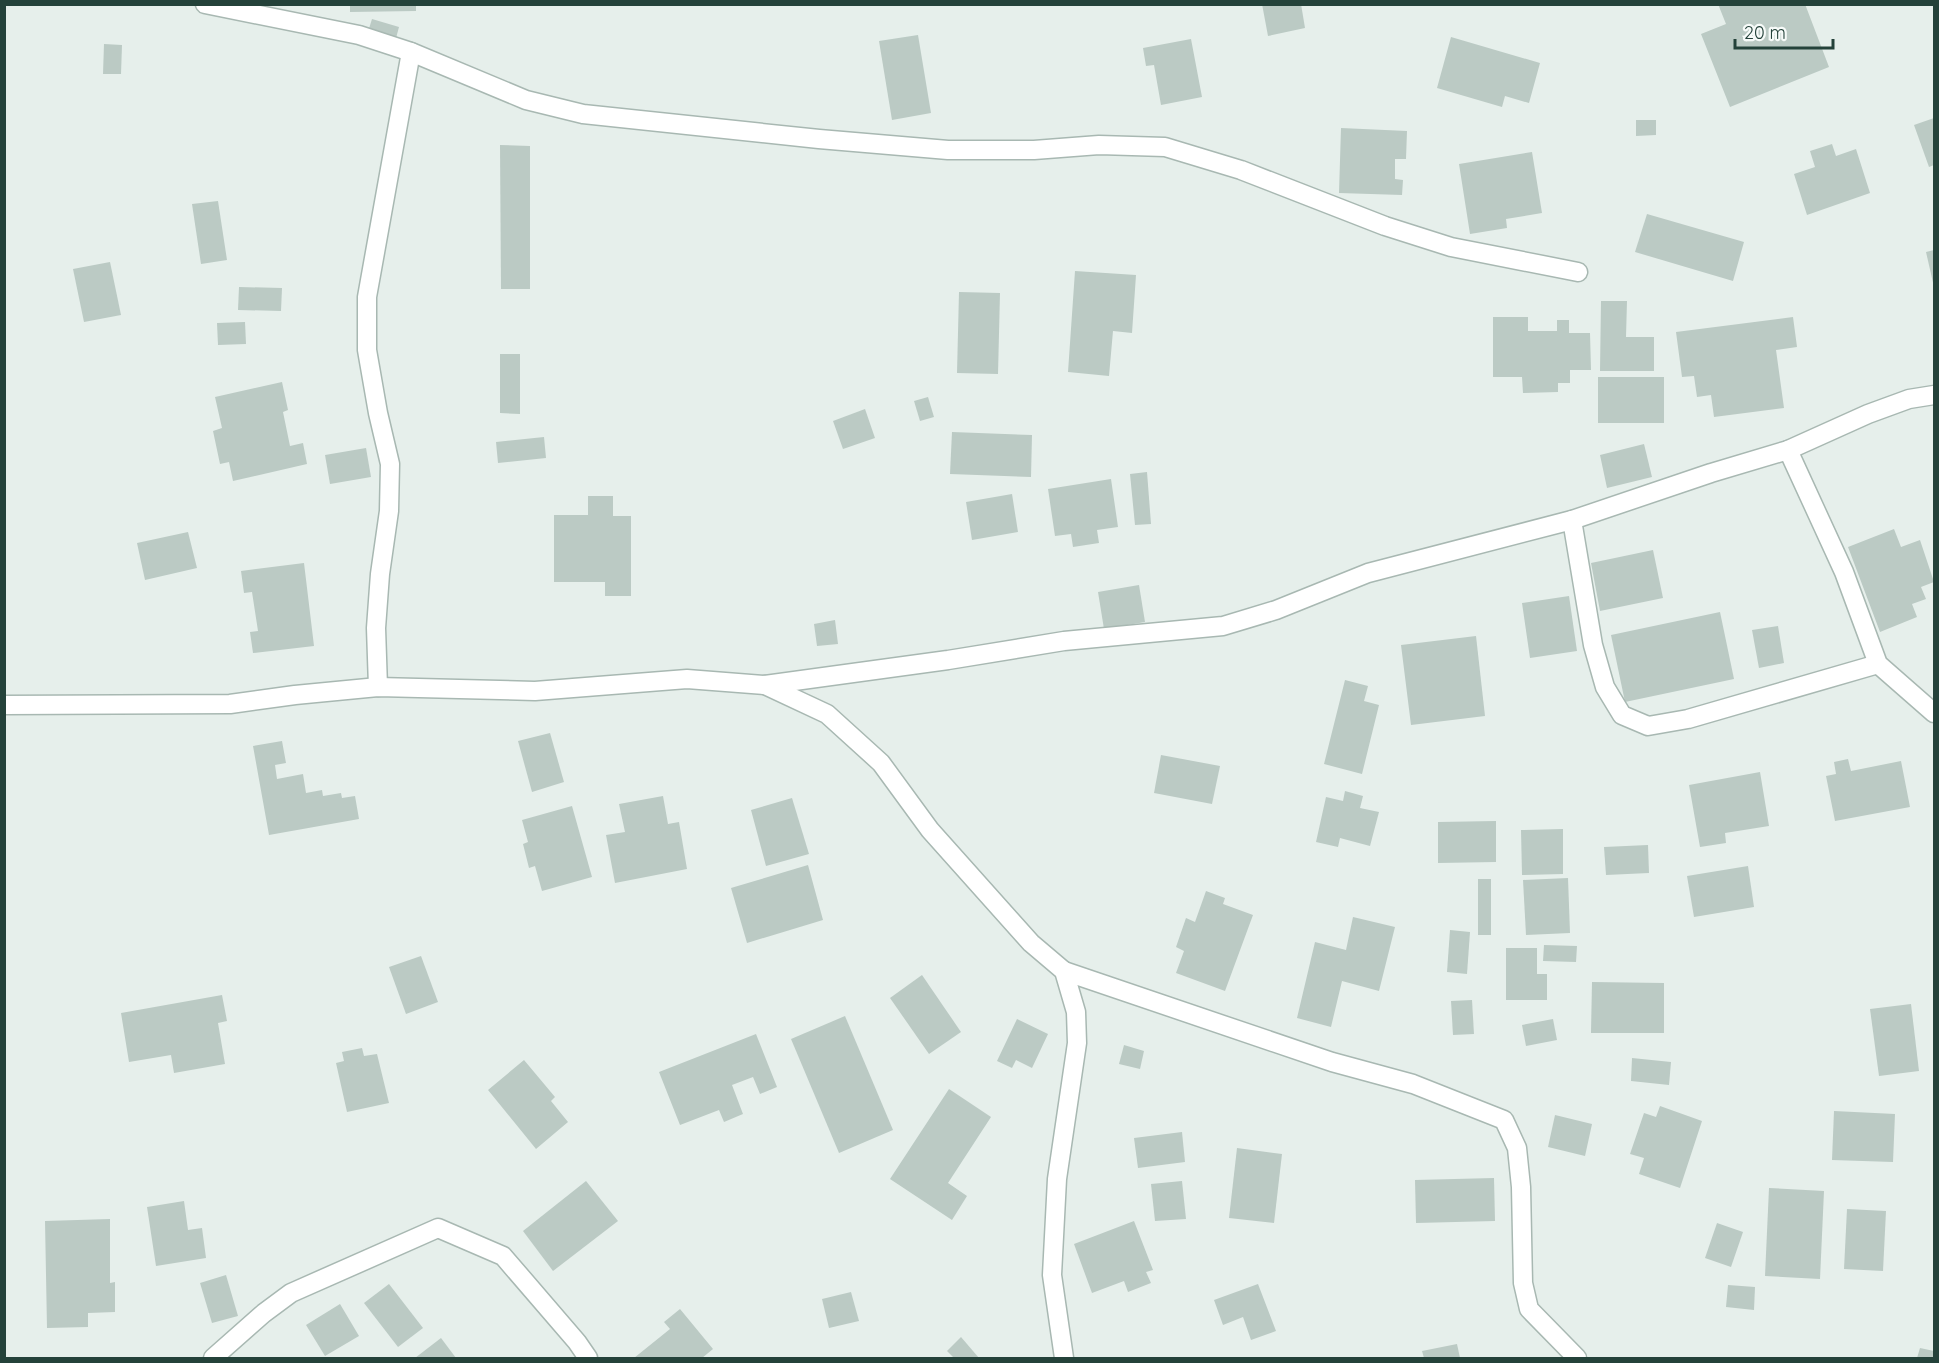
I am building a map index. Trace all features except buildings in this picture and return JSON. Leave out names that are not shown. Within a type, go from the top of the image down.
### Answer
[{"type":"street","points":[[205,4],[359,35],[411,52],[526,100],[583,114],[948,150],[1034,150],[1100,145],[1165,147],[1241,170],[1385,226],[1451,247],[1578,272]]},
{"type":"street","points":[[378,687],[376,628],[380,574],[389,511],[390,464],[367,350],[367,297],[411,52]]},
{"type":"street","points":[[4,705],[230,704],[378,687],[536,691],[687,679],[765,685],[948,660],[1064,641],[1223,626],[1276,610],[1368,573],[1572,520],[1788,450],[1909,399],[1935,395]]},
{"type":"street","points":[[1788,450],[1845,572],[1878,664],[1935,713]]},
{"type":"street","points":[[1572,520],[1593,645],[1605,687],[1622,715],[1648,726],[1688,719],[1878,664]]},
{"type":"street","points":[[765,685],[827,714],[881,763],[930,830],[1031,943],[1064,971],[1332,1062],[1413,1084],[1504,1120],[1518,1148],[1523,1283],[1529,1309],[1577,1359]]},
{"type":"street","points":[[1064,971],[1076,1012],[1077,1043],[1057,1179],[1052,1275],[1064,1359]]},
{"type":"street","points":[[213,1359],[264,1313],[291,1293],[438,1228],[503,1256],[577,1342],[588,1359]]}]
